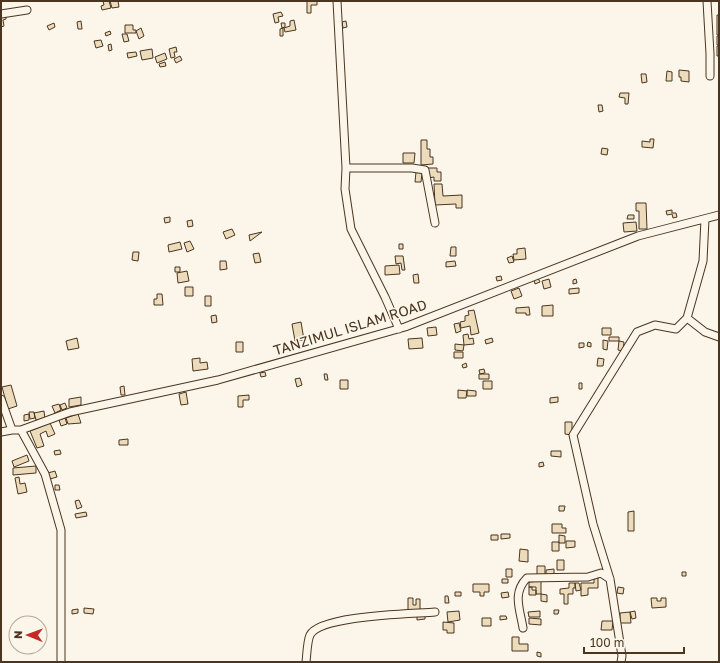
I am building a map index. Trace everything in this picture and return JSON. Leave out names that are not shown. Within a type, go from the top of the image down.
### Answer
[{"type":"street","points":[[337,1],[346,168],[345,189],[351,229],[385,297],[399,329]]},
{"type":"street","points":[[707,1],[710,76]]},
{"type":"street","points":[[1,14],[27,10]]},
{"type":"street","points":[[346,168],[412,168],[425,170],[435,223]]},
{"type":"street","name":"TANZIMUL ISLAM ROAD","points":[[1,432],[21,430],[70,412],[218,380],[399,329],[638,236],[719,215]]},
{"type":"street","points":[[621,662],[622,656],[610,579],[593,524],[573,435],[637,332],[655,325],[676,329],[686,318],[703,261],[705,219]]},
{"type":"street","points":[[686,318],[705,332],[719,337]]},
{"type":"street","points":[[1,400],[12,430]]},
{"type":"street","points":[[21,430],[45,474],[56,508],[61,530],[61,662]]},
{"type":"street","points":[[523,628],[518,596],[519,586],[527,578],[588,577],[601,573],[610,579]]},
{"type":"street","points":[[306,662],[310,635],[316,628],[349,618],[435,612]]},
{"type":"building","points":[[103,1],[109,1],[111,8],[102,10],[101,6],[104,5]]},
{"type":"building","points":[[110,1],[118,1],[119,7],[112,8]]},
{"type":"building","points":[[307,1],[317,1],[317,5],[311,5],[311,13],[307,13]]},
{"type":"building","points":[[281,12],[283,16],[278,17],[279,22],[275,23],[273,14]]},
{"type":"building","points":[[6,15],[6,19],[3,20],[4,26],[1,27],[1,16]]},
{"type":"building","points":[[717,15],[719,15],[719,35],[717,35]]},
{"type":"building","points":[[294,20],[296,30],[285,32],[284,28],[290,26],[290,21]]},
{"type":"building","points":[[81,21],[82,29],[78,29],[77,22]]},
{"type":"building","points":[[346,21],[347,27],[343,28],[342,22]]},
{"type":"building","points":[[54,23],[55,27],[49,30],[47,26]]},
{"type":"building","points":[[281,23],[285,23],[285,27],[282,28]]},
{"type":"building","points":[[125,25],[133,25],[133,30],[136,30],[136,33],[125,33]]},
{"type":"building","points":[[141,28],[144,36],[139,39],[136,31]]},
{"type":"building","points":[[283,28],[283,36],[280,36],[280,29]]},
{"type":"building","points":[[110,31],[111,34],[106,36],[105,33]]},
{"type":"building","points":[[122,34],[127,34],[129,41],[124,42]]},
{"type":"building","points":[[717,36],[719,36],[719,45],[717,45]]},
{"type":"building","points":[[101,40],[103,46],[96,48],[94,41]]},
{"type":"building","points":[[111,44],[112,50],[109,51],[108,45]]},
{"type":"building","points":[[717,46],[719,46],[719,56],[717,56]]},
{"type":"building","points":[[176,47],[177,52],[174,52],[175,57],[171,58],[169,49]]},
{"type":"building","points":[[152,49],[153,58],[142,60],[140,51]]},
{"type":"building","points":[[136,52],[137,56],[128,58],[127,53]]},
{"type":"building","points":[[165,53],[167,59],[157,63],[155,57]]},
{"type":"building","points":[[180,56],[182,60],[176,63],[174,59]]},
{"type":"building","points":[[165,62],[166,66],[160,67],[159,64]]},
{"type":"building","points":[[679,70],[689,71],[689,82],[681,81],[681,77],[679,77]]},
{"type":"building","points":[[667,71],[672,72],[672,81],[666,81]]},
{"type":"building","points":[[641,74],[646,74],[647,82],[642,83]]},
{"type":"building","points":[[620,93],[629,93],[628,104],[625,104],[625,98],[619,97]]},
{"type":"building","points":[[598,105],[602,105],[603,111],[599,112]]},
{"type":"building","points":[[650,139],[654,139],[653,148],[642,147],[642,141],[650,142]]},
{"type":"building","points":[[421,140],[427,140],[427,149],[430,149],[430,157],[433,157],[433,164],[421,165]]},
{"type":"building","points":[[602,148],[608,149],[607,155],[601,154]]},
{"type":"building","points":[[403,153],[415,153],[414,163],[403,163]]},
{"type":"building","points":[[428,168],[437,168],[437,172],[441,172],[441,181],[434,181],[434,177],[428,178]]},
{"type":"building","points":[[416,172],[422,173],[421,182],[415,182]]},
{"type":"building","points":[[434,184],[442,184],[443,196],[462,195],[462,208],[456,208],[456,204],[435,205]]},
{"type":"building","points":[[636,203],[646,203],[647,229],[639,229],[639,211],[636,211]]},
{"type":"building","points":[[672,210],[672,213],[676,213],[677,217],[673,218],[672,214],[667,215],[666,211]]},
{"type":"building","points":[[628,215],[634,215],[634,219],[627,219]]},
{"type":"building","points":[[170,217],[170,222],[165,223],[164,218]]},
{"type":"building","points":[[192,220],[193,226],[188,227],[187,221]]},
{"type":"building","points":[[636,222],[637,231],[624,232],[623,223]]},
{"type":"building","points":[[232,229],[235,235],[226,239],[223,232]]},
{"type":"building","points":[[262,232],[250,241],[249,235]]},
{"type":"building","points":[[190,241],[194,249],[187,252],[184,243]]},
{"type":"building","points":[[180,242],[182,249],[169,252],[168,245]]},
{"type":"building","points":[[399,244],[403,244],[403,249],[399,249]]},
{"type":"building","points":[[451,247],[456,247],[456,256],[450,256]]},
{"type":"building","points":[[525,248],[526,259],[514,260],[513,254],[517,254],[517,249]]},
{"type":"building","points":[[133,252],[139,252],[138,261],[132,260]]},
{"type":"building","points":[[259,253],[261,262],[255,263],[253,254]]},
{"type":"building","points":[[395,256],[403,256],[405,270],[402,270],[401,263],[396,264]]},
{"type":"building","points":[[512,256],[514,262],[509,263],[507,258]]},
{"type":"building","points":[[220,261],[226,261],[227,269],[220,270]]},
{"type":"building","points":[[455,261],[456,266],[446,267],[446,262]]},
{"type":"building","points":[[399,265],[400,274],[385,275],[385,266]]},
{"type":"building","points":[[175,267],[180,267],[180,272],[175,272]]},
{"type":"building","points":[[187,271],[189,281],[178,283],[177,273]]},
{"type":"building","points":[[418,274],[419,283],[414,283],[413,275]]},
{"type":"building","points":[[501,276],[502,280],[497,281],[496,277]]},
{"type":"building","points":[[538,278],[540,282],[535,284],[534,280]]},
{"type":"building","points":[[549,279],[551,287],[544,289],[542,281]]},
{"type":"building","points":[[576,279],[577,283],[573,284],[573,280]]},
{"type":"building","points":[[185,287],[193,287],[193,296],[185,296]]},
{"type":"building","points":[[519,288],[522,296],[514,299],[511,291]]},
{"type":"building","points":[[579,288],[579,293],[569,294],[569,289]]},
{"type":"building","points":[[157,294],[162,294],[163,305],[154,305],[154,299],[157,299]]},
{"type":"building","points":[[205,296],[211,296],[211,306],[205,306]]},
{"type":"building","points":[[553,305],[553,316],[542,316],[542,306]]},
{"type":"building","points":[[529,307],[530,315],[526,315],[526,313],[516,313],[516,308]]},
{"type":"building","points":[[474,310],[479,333],[471,335],[470,326],[461,328],[460,322],[465,321],[465,316],[469,315],[468,311]]},
{"type":"building","points":[[216,315],[217,322],[212,323],[211,316]]},
{"type":"building","points":[[301,322],[304,340],[295,341],[292,324]]},
{"type":"building","points":[[459,323],[461,331],[456,333],[454,324]]},
{"type":"building","points":[[436,327],[437,335],[428,336],[427,328]]},
{"type":"building","points":[[602,328],[611,328],[611,335],[602,335]]},
{"type":"building","points":[[468,334],[469,339],[473,338],[474,344],[464,345],[463,335]]},
{"type":"building","points":[[609,337],[619,337],[619,341],[609,341]]},
{"type":"building","points":[[77,338],[79,348],[68,350],[66,341]]},
{"type":"building","points":[[422,338],[423,348],[409,349],[408,339]]},
{"type":"building","points":[[492,338],[493,342],[486,344],[485,340]]},
{"type":"building","points":[[603,340],[608,341],[607,350],[603,349]]},
{"type":"building","points":[[619,341],[624,342],[623,351],[618,350]]},
{"type":"building","points":[[236,342],[243,342],[243,352],[236,352]]},
{"type":"building","points":[[588,342],[591,343],[591,347],[587,346]]},
{"type":"building","points":[[579,343],[584,343],[584,347],[579,348]]},
{"type":"building","points":[[455,344],[464,345],[463,351],[455,350]]},
{"type":"building","points":[[454,352],[463,352],[463,358],[454,358]]},
{"type":"building","points":[[200,358],[200,363],[207,362],[208,369],[193,371],[192,359]]},
{"type":"building","points":[[598,358],[604,359],[603,366],[597,366]]},
{"type":"building","points":[[466,363],[467,367],[463,368],[462,365]]},
{"type":"building","points":[[484,369],[485,373],[480,374],[479,370]]},
{"type":"building","points":[[265,372],[266,376],[261,377],[260,373]]},
{"type":"building","points":[[324,374],[327,374],[328,380],[325,380]]},
{"type":"building","points":[[479,374],[489,374],[489,379],[479,379]]},
{"type":"building","points":[[300,378],[302,385],[297,387],[295,379]]},
{"type":"building","points":[[340,380],[348,380],[348,389],[340,389]]},
{"type":"building","points":[[483,381],[492,381],[492,389],[483,389]]},
{"type":"building","points":[[579,383],[582,383],[582,389],[579,389]]},
{"type":"building","points":[[11,385],[17,406],[8,409],[2,387]]},
{"type":"building","points":[[124,386],[125,395],[121,395],[120,387]]},
{"type":"building","points":[[458,390],[467,391],[466,398],[458,398]]},
{"type":"building","points":[[467,390],[476,391],[476,396],[467,396]]},
{"type":"building","points":[[186,392],[188,404],[181,405],[179,394]]},
{"type":"building","points":[[249,395],[249,400],[243,400],[243,407],[238,407],[238,396]]},
{"type":"building","points":[[81,397],[81,405],[69,407],[69,399]]},
{"type":"building","points":[[558,397],[558,402],[550,403],[550,398]]},
{"type":"building","points":[[65,403],[67,408],[62,410],[60,405]]},
{"type":"building","points":[[59,404],[61,410],[55,413],[52,406]]},
{"type":"building","points":[[44,411],[45,419],[36,420],[34,413]]},
{"type":"building","points":[[29,412],[34,412],[35,418],[30,419]]},
{"type":"building","points":[[29,414],[29,420],[24,421],[24,415]]},
{"type":"building","points":[[78,414],[81,423],[68,424],[66,418]]},
{"type":"building","points":[[65,418],[67,424],[61,426],[59,420]]},
{"type":"building","points":[[565,422],[572,422],[572,435],[565,434]]},
{"type":"building","points":[[50,423],[55,434],[48,437],[46,431],[40,434],[44,446],[37,448],[30,431]]},
{"type":"building","points":[[128,439],[128,445],[119,445],[119,440]]},
{"type":"building","points":[[60,450],[61,454],[55,455],[54,451]]},
{"type":"building","points":[[551,451],[561,451],[561,457],[551,456]]},
{"type":"building","points":[[27,455],[29,461],[14,467],[12,461]]},
{"type":"building","points":[[543,462],[544,466],[539,467],[539,463]]},
{"type":"building","points":[[36,466],[36,473],[13,475],[13,468]]},
{"type":"building","points":[[55,471],[57,477],[50,479],[48,473]]},
{"type":"building","points":[[19,477],[20,484],[25,483],[27,492],[18,494],[15,478]]},
{"type":"building","points":[[55,485],[59,485],[60,490],[55,490]]},
{"type":"building","points":[[79,500],[82,507],[77,509],[75,501]]},
{"type":"building","points":[[559,506],[565,506],[564,511],[559,511]]},
{"type":"building","points":[[634,511],[634,531],[628,531],[628,512]]},
{"type":"building","points":[[86,512],[87,516],[76,518],[75,514]]},
{"type":"building","points":[[552,524],[562,524],[562,528],[566,528],[566,533],[552,533]]},
{"type":"building","points":[[501,534],[510,534],[510,538],[501,539]]},
{"type":"building","points":[[491,535],[498,535],[498,540],[491,540]]},
{"type":"building","points":[[559,535],[565,536],[565,543],[559,543]]},
{"type":"building","points":[[566,541],[575,541],[575,547],[566,548]]},
{"type":"building","points":[[552,542],[559,542],[559,551],[552,551]]},
{"type":"building","points":[[520,549],[528,550],[528,562],[519,561]]},
{"type":"building","points":[[557,560],[564,560],[564,570],[557,570]]},
{"type":"building","points":[[537,566],[545,566],[545,575],[537,575]]},
{"type":"building","points":[[506,569],[512,569],[512,577],[506,577]]},
{"type":"building","points":[[554,569],[554,574],[546,575],[546,570]]},
{"type":"building","points":[[682,572],[686,572],[686,576],[682,576]]},
{"type":"building","points":[[594,578],[598,578],[598,588],[588,588],[588,595],[581,596],[581,583],[594,583]]},
{"type":"building","points":[[502,579],[508,579],[508,583],[502,583]]},
{"type":"building","points":[[541,581],[541,594],[536,594],[536,587],[529,587],[529,582]]},
{"type":"building","points":[[569,583],[575,583],[575,588],[573,588],[573,594],[568,594],[568,604],[564,604],[564,594],[560,594],[560,589],[569,588]]},
{"type":"building","points":[[575,583],[579,583],[581,590],[576,591]]},
{"type":"building","points":[[473,584],[489,584],[489,592],[484,592],[484,596],[480,596],[480,592],[473,592]]},
{"type":"building","points":[[529,587],[532,587],[532,590],[536,590],[536,595],[529,595]]},
{"type":"building","points":[[618,587],[624,588],[623,594],[617,593]]},
{"type":"building","points":[[455,592],[461,592],[461,596],[455,596]]},
{"type":"building","points":[[508,592],[509,597],[502,598],[501,593]]},
{"type":"building","points":[[541,594],[547,595],[547,602],[541,601]]},
{"type":"building","points":[[445,596],[448,596],[449,603],[445,603]]},
{"type":"building","points":[[408,598],[413,598],[413,605],[416,605],[416,599],[420,599],[420,610],[408,610]]},
{"type":"building","points":[[651,598],[657,598],[657,601],[661,601],[661,598],[666,598],[666,607],[652,608]]},
{"type":"building","points":[[84,608],[94,609],[93,614],[84,613]]},
{"type":"building","points":[[78,609],[78,613],[72,614],[72,610]]},
{"type":"building","points":[[554,610],[559,610],[558,614],[554,614]]},
{"type":"building","points":[[459,611],[460,620],[448,622],[447,612]]},
{"type":"building","points":[[540,611],[540,617],[529,617],[528,612]]},
{"type":"building","points":[[635,611],[636,618],[632,619],[630,612]]},
{"type":"building","points":[[630,612],[631,623],[620,623],[620,613]]},
{"type":"building","points":[[417,615],[425,615],[425,619],[417,620]]},
{"type":"building","points":[[500,616],[506,616],[507,619],[500,620]]},
{"type":"building","points":[[482,618],[491,618],[491,626],[482,626]]},
{"type":"building","points":[[529,618],[541,619],[541,625],[529,624]]},
{"type":"building","points":[[602,621],[613,621],[612,630],[601,630]]},
{"type":"building","points":[[443,622],[454,623],[454,633],[447,633],[447,630],[443,630]]},
{"type":"building","points":[[512,637],[519,637],[519,644],[528,644],[528,651],[512,651]]},
{"type":"building","points":[[537,652],[541,653],[541,657],[537,656]]}]
